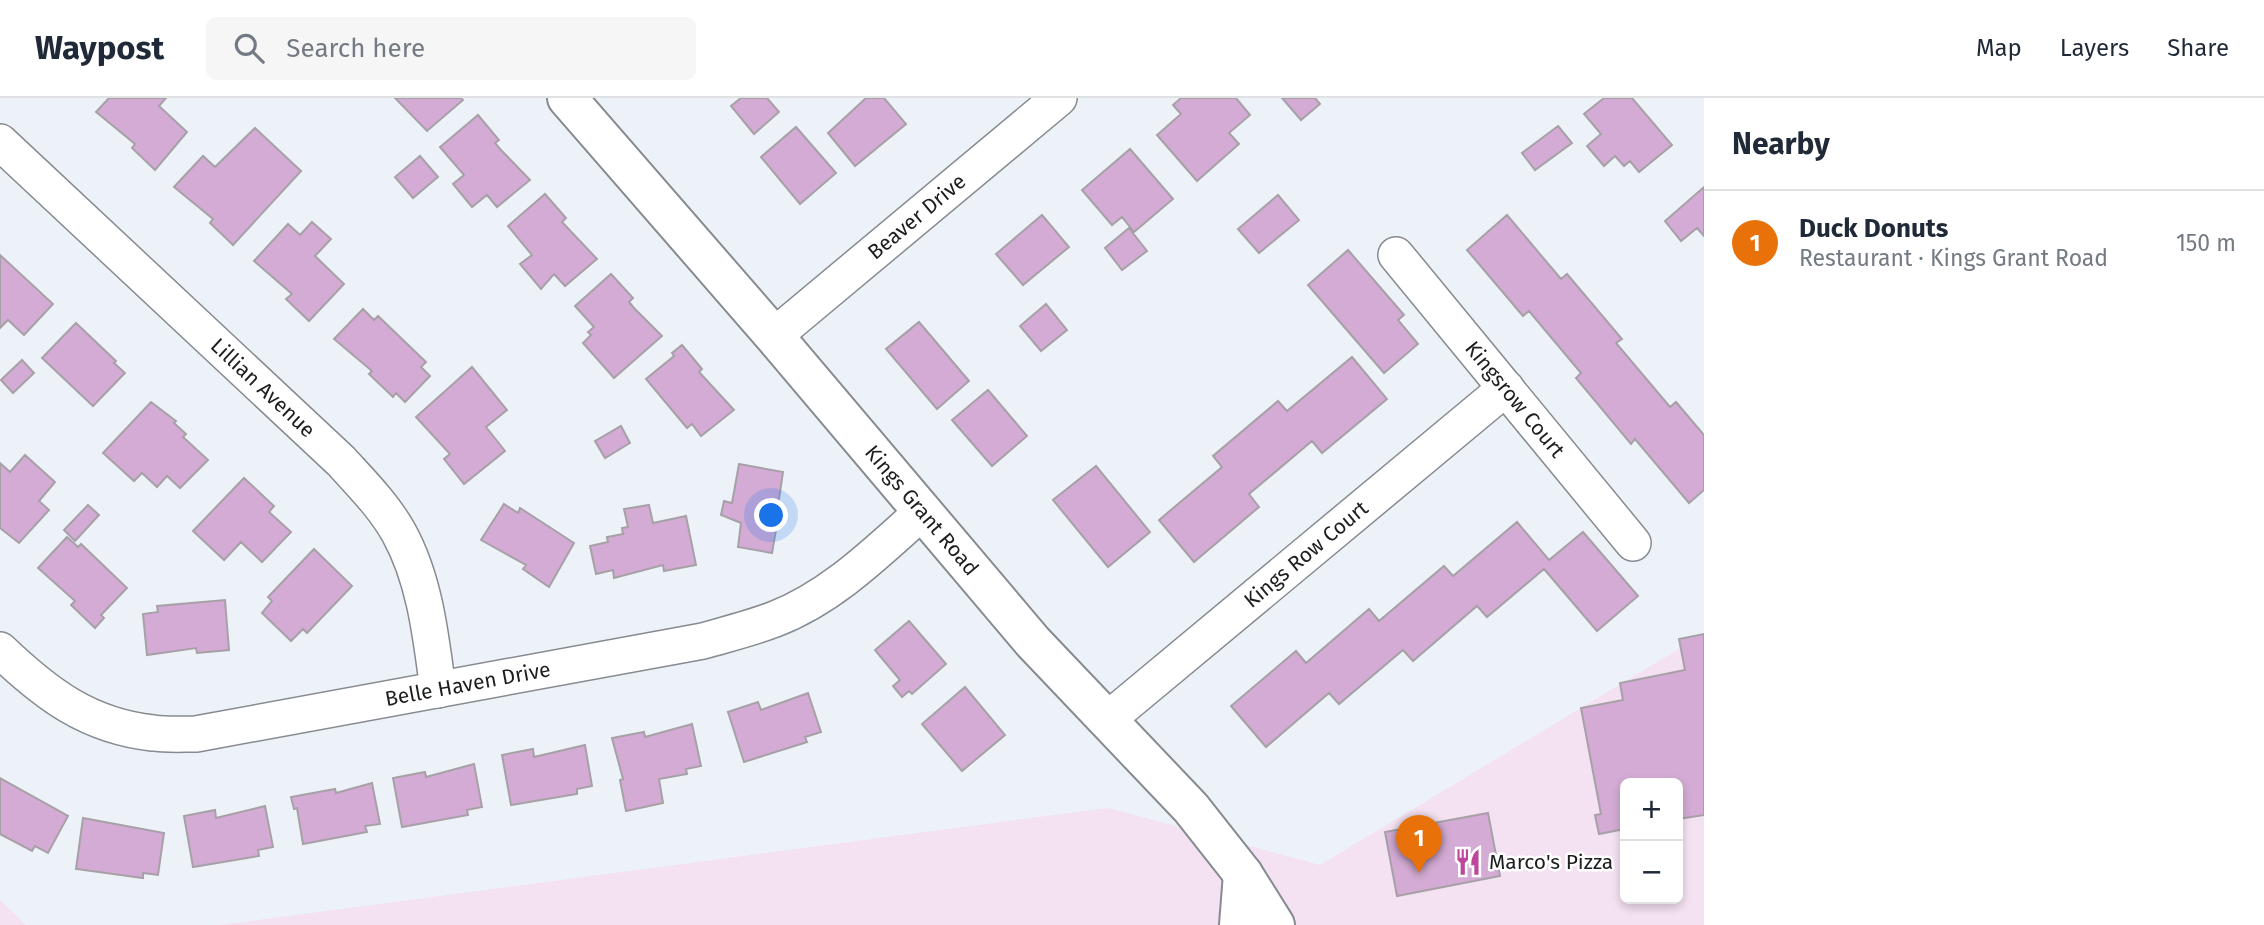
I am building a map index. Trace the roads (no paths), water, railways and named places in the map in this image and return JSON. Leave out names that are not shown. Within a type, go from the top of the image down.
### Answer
[{"type":"street","name":"Kings Grant Road","points":[[567,98],[774,336],[1033,642],[1191,808],[1243,874],[1275,925]]},
{"type":"street","name":"Beaver Drive","points":[[774,336],[1059,98]]},
{"type":"street","name":"Lillian Avenue","points":[[0,142],[341,461],[376,499],[400,534],[420,585],[430,628],[438,690]]},
{"type":"street","name":"Kingsrow Court","points":[[1396,255],[1633,543]]},
{"type":"street","name":"Kings Row Court","points":[[1107,720],[1506,388]]},
{"type":"street","name":"Belle Haven Drive","points":[[0,650],[24,673],[73,710],[113,725],[154,734],[197,734],[703,641],[776,619],[809,602],[860,567],[922,512]]},
{"type":"street","points":[[1240,925],[1243,874]]},
{"type":"place","name":"Marco's Pizza","points":[[1468,862]]},
{"type":"place","name":"Duck Donuts","points":[[1419,873]]}]
